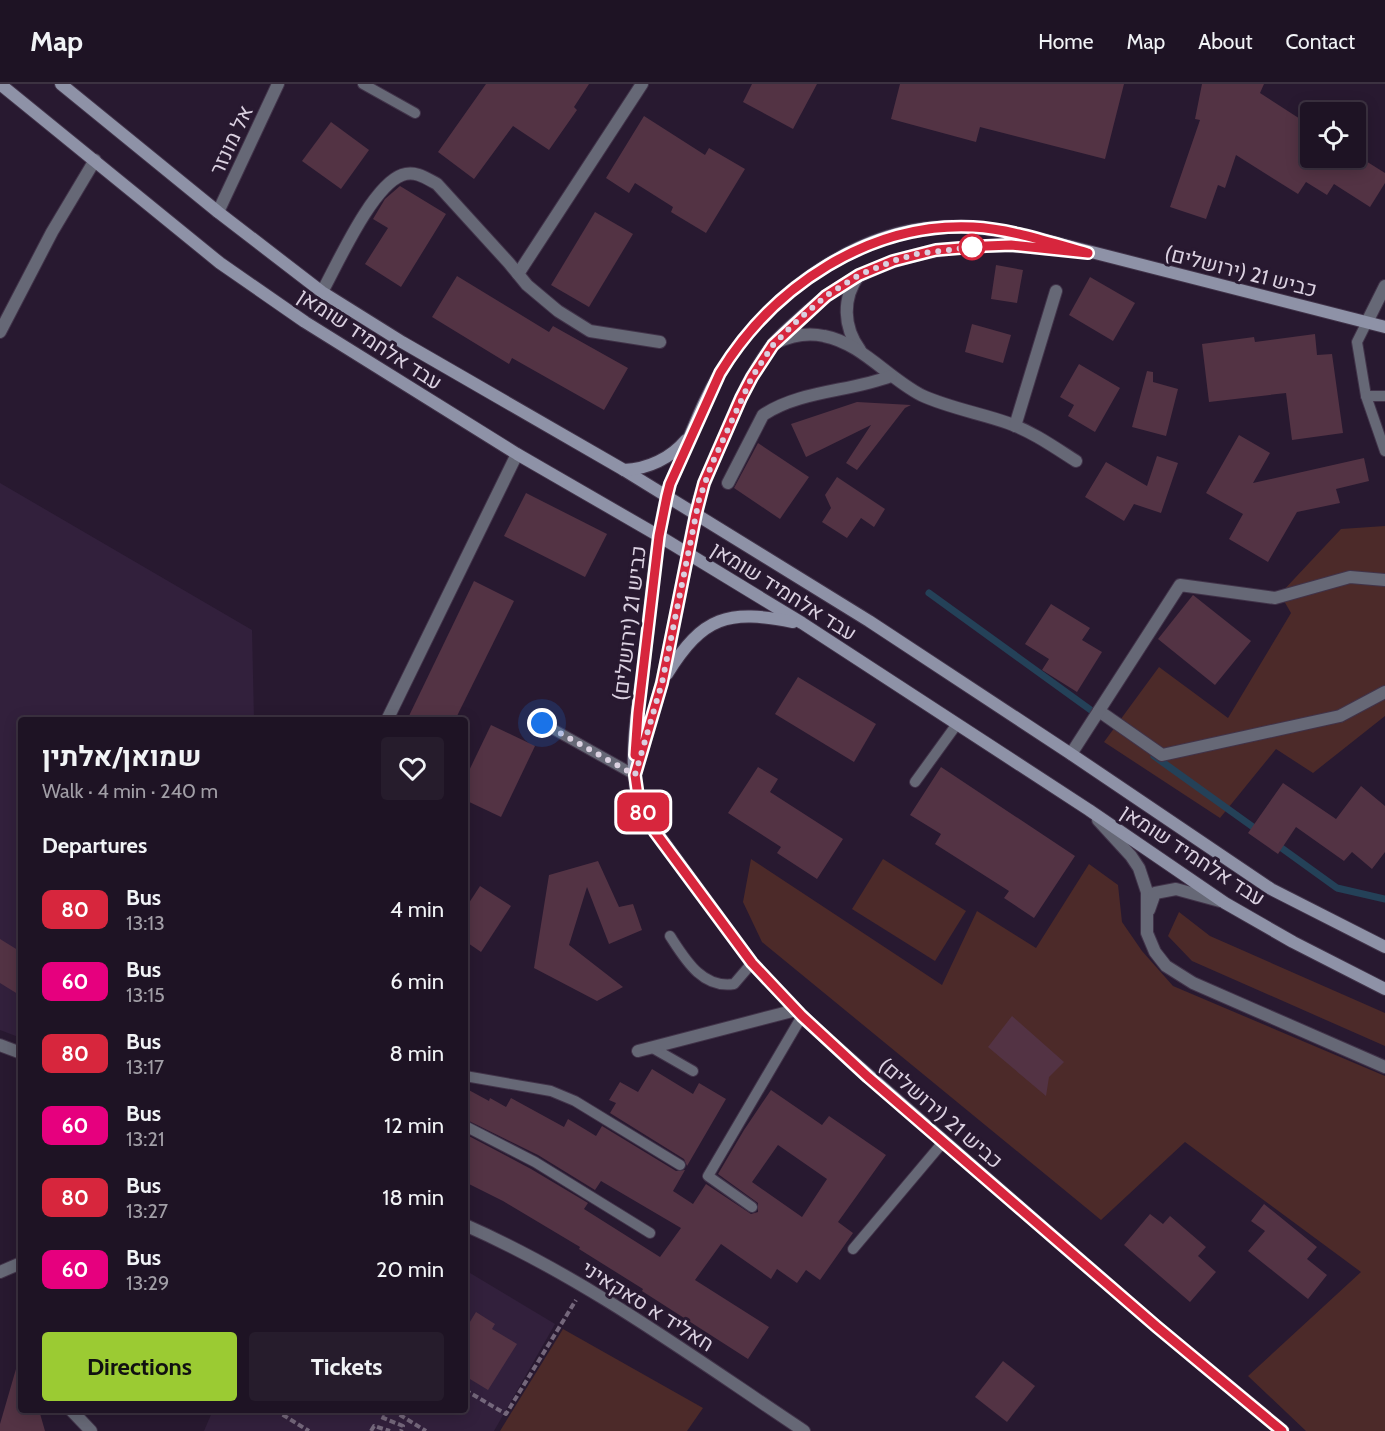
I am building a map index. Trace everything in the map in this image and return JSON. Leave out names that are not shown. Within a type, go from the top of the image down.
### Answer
[{"type":"main road","name":"עבד אלחמיד שומאן","points":[[0,84],[220,263],[305,322],[517,454],[659,536],[802,624],[1089,810],[1225,903],[1293,942],[1385,989]]},
{"type":"main road","name":"עבד אלחמיד שומאן","points":[[61,84],[218,212],[322,292],[402,342],[624,470],[869,621],[1271,889],[1385,947]]},
{"type":"main road","name":"כביש 21 (ירושלים)","points":[[1282,1431],[1157,1327],[799,1013],[752,963],[650,824],[639,803],[635,775],[638,713],[659,536],[667,496],[670,484],[711,390],[730,357],[763,318],[806,280],[862,247],[901,233],[938,227],[976,227],[1025,236],[1385,327]]},
{"type":"main road","name":"כביש 21 (ירושלים)","points":[[635,775],[662,683],[704,483],[741,398],[773,345],[826,296],[859,275],[916,254],[964,247],[1011,245],[1088,253]]},
{"type":"main road","points":[[624,470],[645,467],[667,457],[684,442],[694,429]]},
{"type":"main road","points":[[662,683],[686,648],[700,633],[722,619],[752,615],[802,624]]},
{"type":"street","name":"אל מונזר","points":[[218,212],[278,84]]},
{"type":"street","points":[[518,274],[642,84]]},
{"type":"street","points":[[0,332],[52,232],[95,160]]},
{"type":"street","points":[[322,292],[364,216],[378,196],[393,180],[413,173],[437,184],[527,285],[558,311],[590,331],[660,342]]},
{"type":"street","points":[[859,275],[848,295],[847,320],[849,332],[867,357]]},
{"type":"street","points":[[1367,322],[1385,286]]},
{"type":"street","points":[[1015,426],[1056,291]]},
{"type":"street","points":[[773,345],[788,337],[823,336],[848,344],[903,385],[924,396],[1015,426],[1076,461]]},
{"type":"street","points":[[728,483],[763,415],[773,408],[817,394],[872,383],[891,376]]},
{"type":"street","points":[[388,717],[517,454]]},
{"type":"street","points":[[1071,754],[1180,585],[1275,598],[1350,577],[1385,580]]},
{"type":"street","points":[[1099,711],[1162,756],[1340,716],[1385,692]]},
{"type":"street","points":[[1089,810],[1139,868],[1147,892],[1147,933],[1155,952],[1166,966],[1193,983],[1385,1067]]},
{"type":"street","points":[[1147,914],[1155,893],[1176,889],[1225,903]]},
{"type":"street","points":[[638,1051],[799,1013]]},
{"type":"street","points":[[0,1045],[18,1052]]},
{"type":"street","name":"חאליד א סאקאיני","points":[[468,1226],[502,1242],[604,1298],[804,1431]]},
{"type":"street","points":[[0,1272],[18,1264]]},
{"type":"street","points":[[74,1413],[92,1431]]},
{"type":"lane","points":[[363,84],[415,113]]},
{"type":"lane","points":[[1367,322],[1358,342],[1366,396],[1385,451]]},
{"type":"lane","points":[[1366,396],[1385,396]]},
{"type":"lane","points":[[542,723],[635,775]]},
{"type":"lane","points":[[915,782],[957,724]]},
{"type":"lane","points":[[670,936],[689,965],[707,980],[721,986],[734,984],[752,963]]},
{"type":"lane","points":[[752,1207],[708,1176],[799,1013]]},
{"type":"lane","points":[[651,1047],[693,1071]]},
{"type":"lane","points":[[468,1077],[551,1092],[575,1101],[680,1165]]},
{"type":"lane","points":[[468,1128],[535,1162],[650,1233]]},
{"type":"lane","points":[[853,1249],[944,1141]]},
{"type":"path","points":[[468,1392],[506,1414],[584,1287]]},
{"type":"path","points":[[280,1413],[309,1431]]},
{"type":"path","points":[[384,1413],[381,1417],[403,1426],[401,1431]]},
{"type":"path","points":[[398,1413],[426,1431]]},
{"type":"path","points":[[371,1431],[374,1426],[390,1431]]},
{"type":"shaded area","points":[[0,483],[252,630],[254,717],[18,717],[18,1037],[0,1030]]},
{"type":"shaded area","points":[[1385,526],[1385,716],[1313,773],[1276,749],[1220,818],[1104,742],[1159,667],[1228,718],[1291,613],[1280,594],[1341,529]]},
{"type":"shaded area","points":[[751,859],[942,985],[977,911],[1036,948],[1089,864],[1118,885],[1122,922],[1142,951],[1173,986],[1385,1076],[1385,1431],[1306,1431],[1248,1376],[1361,1272],[1185,1142],[1101,1220],[762,942],[743,902]]},
{"type":"shaded area","points":[[883,859],[966,911],[935,961],[852,909]]},
{"type":"shaded area","points":[[1179,912],[1210,936],[1385,1013],[1385,1046],[1192,961],[1168,936]]},
{"type":"shaded area","points":[[468,1272],[555,1324],[494,1431],[204,1431],[212,1413],[468,1413]]},
{"type":"shaded area","points":[[563,1329],[703,1408],[687,1431],[500,1431]]},
{"type":"building","points":[[486,84],[589,84],[574,107],[577,110],[549,150],[513,126],[474,179],[438,152]]},
{"type":"building","points":[[752,84],[817,84],[793,129],[743,102]]},
{"type":"building","points":[[900,84],[1124,84],[1105,159],[980,127],[976,142],[891,119]]},
{"type":"building","points":[[1202,84],[1264,84],[1260,93],[1300,119],[1300,168],[1366,168],[1366,161],[1385,173],[1385,183],[1370,207],[1334,184],[1327,195],[1306,182],[1298,194],[1236,155],[1225,188],[1218,185],[1206,219],[1170,207],[1200,120],[1195,119]]},
{"type":"building","points":[[644,116],[705,155],[709,148],[745,169],[706,233],[671,212],[673,207],[635,183],[629,193],[606,178]]},
{"type":"building","points":[[331,122],[369,150],[341,189],[302,161]]},
{"type":"building","points":[[400,186],[446,214],[401,287],[365,264],[388,228],[373,219],[385,199]]},
{"type":"building","points":[[595,212],[633,234],[589,307],[551,285]]},
{"type":"building","points":[[996,265],[1023,270],[1017,303],[991,299]]},
{"type":"building","points":[[457,276],[549,332],[553,326],[628,368],[604,410],[512,358],[509,364],[432,317]]},
{"type":"building","points":[[1090,277],[1135,303],[1113,341],[1069,315]]},
{"type":"building","points":[[972,324],[1011,335],[1003,363],[965,352]]},
{"type":"building","points":[[1315,334],[1317,355],[1332,354],[1343,433],[1292,440],[1286,393],[1209,402],[1202,344],[1254,337],[1255,342]]},
{"type":"building","points":[[1079,364],[1120,388],[1095,432],[1068,416],[1074,405],[1060,397]]},
{"type":"building","points":[[1147,371],[1153,372],[1153,382],[1178,389],[1166,436],[1132,427]]},
{"type":"building","points":[[857,402],[911,405],[905,408],[857,470],[846,463],[871,425],[806,457],[791,424]]},
{"type":"building","points":[[1239,435],[1270,453],[1253,483],[1364,458],[1369,481],[1336,489],[1340,503],[1297,512],[1268,562],[1229,539],[1243,514],[1206,493]]},
{"type":"building","points":[[758,443],[809,477],[780,519],[734,488]]},
{"type":"building","points":[[1157,456],[1178,463],[1161,513],[1134,504],[1124,521],[1085,497],[1106,462],[1147,486]]},
{"type":"building","points":[[837,477],[885,509],[874,527],[861,518],[847,538],[822,522],[831,508],[825,495]]},
{"type":"building","points":[[526,493],[607,534],[585,577],[504,536]]},
{"type":"building","points":[[474,581],[514,601],[456,717],[408,717]]},
{"type":"building","points":[[1193,595],[1251,641],[1215,685],[1158,639]]},
{"type":"building","points":[[1051,604],[1090,628],[1082,640],[1102,652],[1077,692],[1042,670],[1049,659],[1025,644]]},
{"type":"building","points":[[798,677],[876,724],[854,762],[775,714]]},
{"type":"building","points":[[491,725],[535,746],[501,817],[468,801],[468,773]]},
{"type":"building","points":[[758,767],[778,779],[770,792],[843,839],[817,879],[777,853],[781,847],[728,813]]},
{"type":"building","points":[[941,767],[1075,856],[1034,918],[1004,898],[1009,891],[935,844],[941,834],[910,815]]},
{"type":"building","points":[[1283,783],[1336,819],[1361,786],[1385,806],[1385,852],[1372,869],[1352,852],[1344,861],[1296,827],[1278,854],[1248,833]]},
{"type":"building","points":[[598,861],[619,907],[633,904],[642,930],[609,944],[587,887],[569,945],[623,987],[597,1001],[534,968],[549,875]]},
{"type":"building","points":[[480,886],[511,906],[481,952],[468,943],[468,904]]},
{"type":"building","points":[[0,939],[18,950],[18,994],[0,983]]},
{"type":"building","points":[[1012,1016],[1064,1062],[1049,1077],[1046,1096],[988,1047]]},
{"type":"building","points":[[652,1069],[693,1094],[699,1083],[726,1099],[687,1166],[684,1159],[610,1113],[616,1103],[609,1100],[620,1082],[638,1092]]},
{"type":"building","points":[[468,1090],[506,1107],[511,1098],[564,1127],[568,1119],[596,1136],[602,1126],[676,1171],[685,1170],[673,1191],[693,1204],[706,1184],[751,1214],[758,1212],[758,1203],[718,1174],[771,1090],[822,1125],[829,1116],[886,1155],[838,1222],[853,1233],[820,1280],[806,1270],[797,1283],[777,1269],[771,1279],[721,1244],[695,1280],[769,1327],[748,1359],[579,1249],[580,1247],[503,1201],[468,1184],[468,1136],[588,1203],[584,1209],[660,1257],[681,1228],[601,1181],[595,1190],[538,1155],[468,1120]],"holes":[[[778,1145],[827,1179],[802,1217],[752,1182]]]},
{"type":"building","points":[[1264,1204],[1317,1247],[1307,1259],[1327,1275],[1308,1299],[1248,1251],[1265,1231],[1251,1221]]},
{"type":"building","points":[[1150,1214],[1163,1224],[1170,1216],[1206,1247],[1198,1256],[1216,1272],[1190,1302],[1124,1245]]},
{"type":"building","points":[[476,1312],[495,1324],[492,1329],[517,1344],[488,1390],[468,1378],[468,1325]]},
{"type":"building","points":[[1003,1361],[1035,1386],[1007,1422],[975,1397]]},
{"type":"building","points":[[16,1369],[18,1369],[18,1413],[40,1413],[45,1431],[0,1431]]},
{"type":"waterway","points":[[929,593],[1099,716]]},
{"type":"waterway","points":[[1154,756],[1260,832]]},
{"type":"waterway","points":[[1276,844],[1337,888],[1385,899]]},
{"type":"bus line","name":"80","points":[[635,755],[659,536],[670,484],[711,390],[743,340],[791,291],[821,269],[862,247],[901,233],[938,227],[976,227],[1025,236],[1088,253],[1011,245],[964,247],[916,254],[859,275],[826,296],[773,345],[741,398],[704,483],[662,683],[635,775],[636,790],[645,816],[666,847],[752,963],[802,1016],[868,1077],[1157,1327],[1282,1431]]},
{"type":"route","points":[[542,723],[635,775],[662,683],[699,500],[711,466],[752,377],[773,345],[784,333],[826,296],[859,275],[916,254],[972,247]]}]
